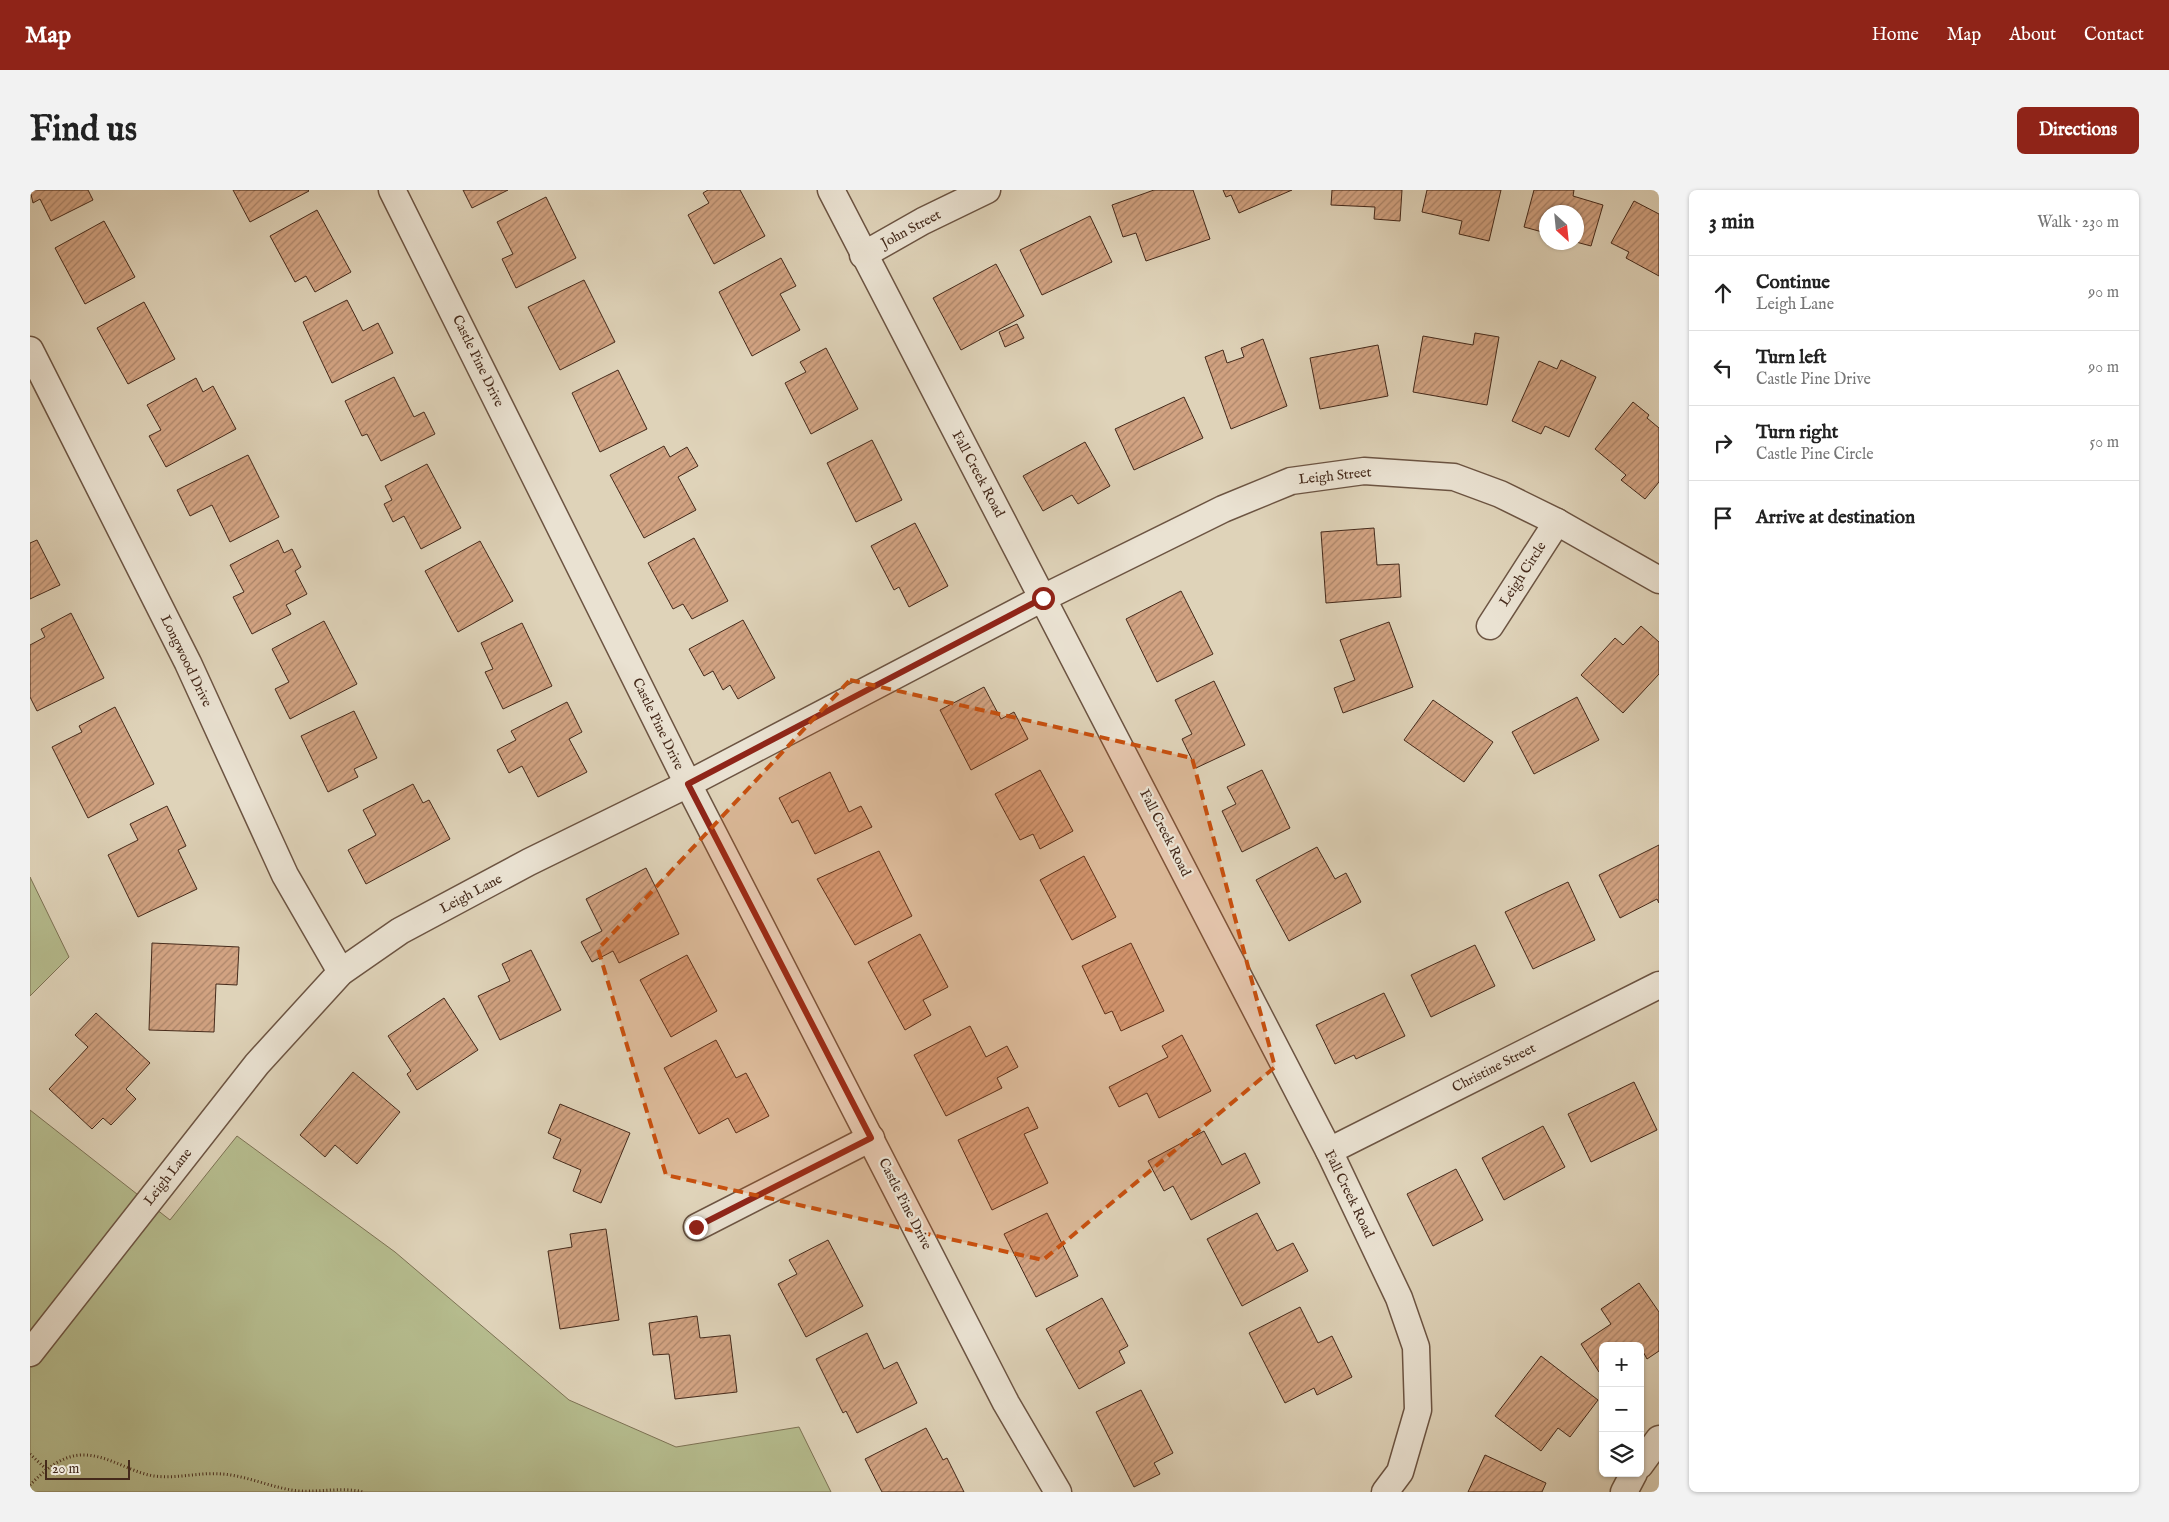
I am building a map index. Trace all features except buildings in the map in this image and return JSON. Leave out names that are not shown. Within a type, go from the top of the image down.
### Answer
[{"type":"street","name":"Castle Pine Drive","points":[[392,190],[688,784],[1006,1403],[1058,1492]]},
{"type":"street","name":"Fall Creek Road","points":[[831,190],[1329,1151],[1399,1298],[1416,1347],[1418,1410],[1400,1472],[1385,1492]]},
{"type":"street","name":"John Street","points":[[863,255],[923,221],[987,190]]},
{"type":"street","name":"Longwood Drive","points":[[30,350],[188,663],[286,875],[341,972]]},
{"type":"street","name":"Leigh Street","points":[[1043,598],[1223,509],[1291,481],[1364,471],[1454,477],[1500,494],[1557,522],[1659,580]]},
{"type":"street","name":"Leigh Circle","points":[[1490,626],[1557,522]]},
{"type":"street","name":"Leigh Lane","points":[[30,1353],[257,1064],[341,972],[400,931],[529,862],[688,784],[1043,598]]},
{"type":"street","name":"Christine Street","points":[[1329,1151],[1659,985]]},
{"type":"street","points":[[696,1227],[871,1138]]},
{"type":"street","points":[[1644,1460],[1659,1439]]},
{"type":"street","points":[[1624,1492],[1632,1477]]},
{"type":"path","points":[[30,1454],[46,1469]]},
{"type":"path","points":[[30,1485],[46,1469],[63,1460],[81,1455],[104,1458],[124,1468],[154,1476],[221,1474],[266,1483],[288,1490],[352,1489],[364,1492]]},
{"type":"highlighted area","points":[[850,680],[1192,758],[1275,1067],[1043,1260],[666,1175],[598,949]]},
{"type":"green space","points":[[30,877],[69,957],[30,996]]},
{"type":"green space","points":[[30,1110],[170,1220],[237,1136],[395,1252],[569,1400],[676,1447],[799,1427],[831,1492],[30,1492]]},
{"type":"route","points":[[696,1227],[871,1138],[688,784],[862,695],[1043,598]]}]
